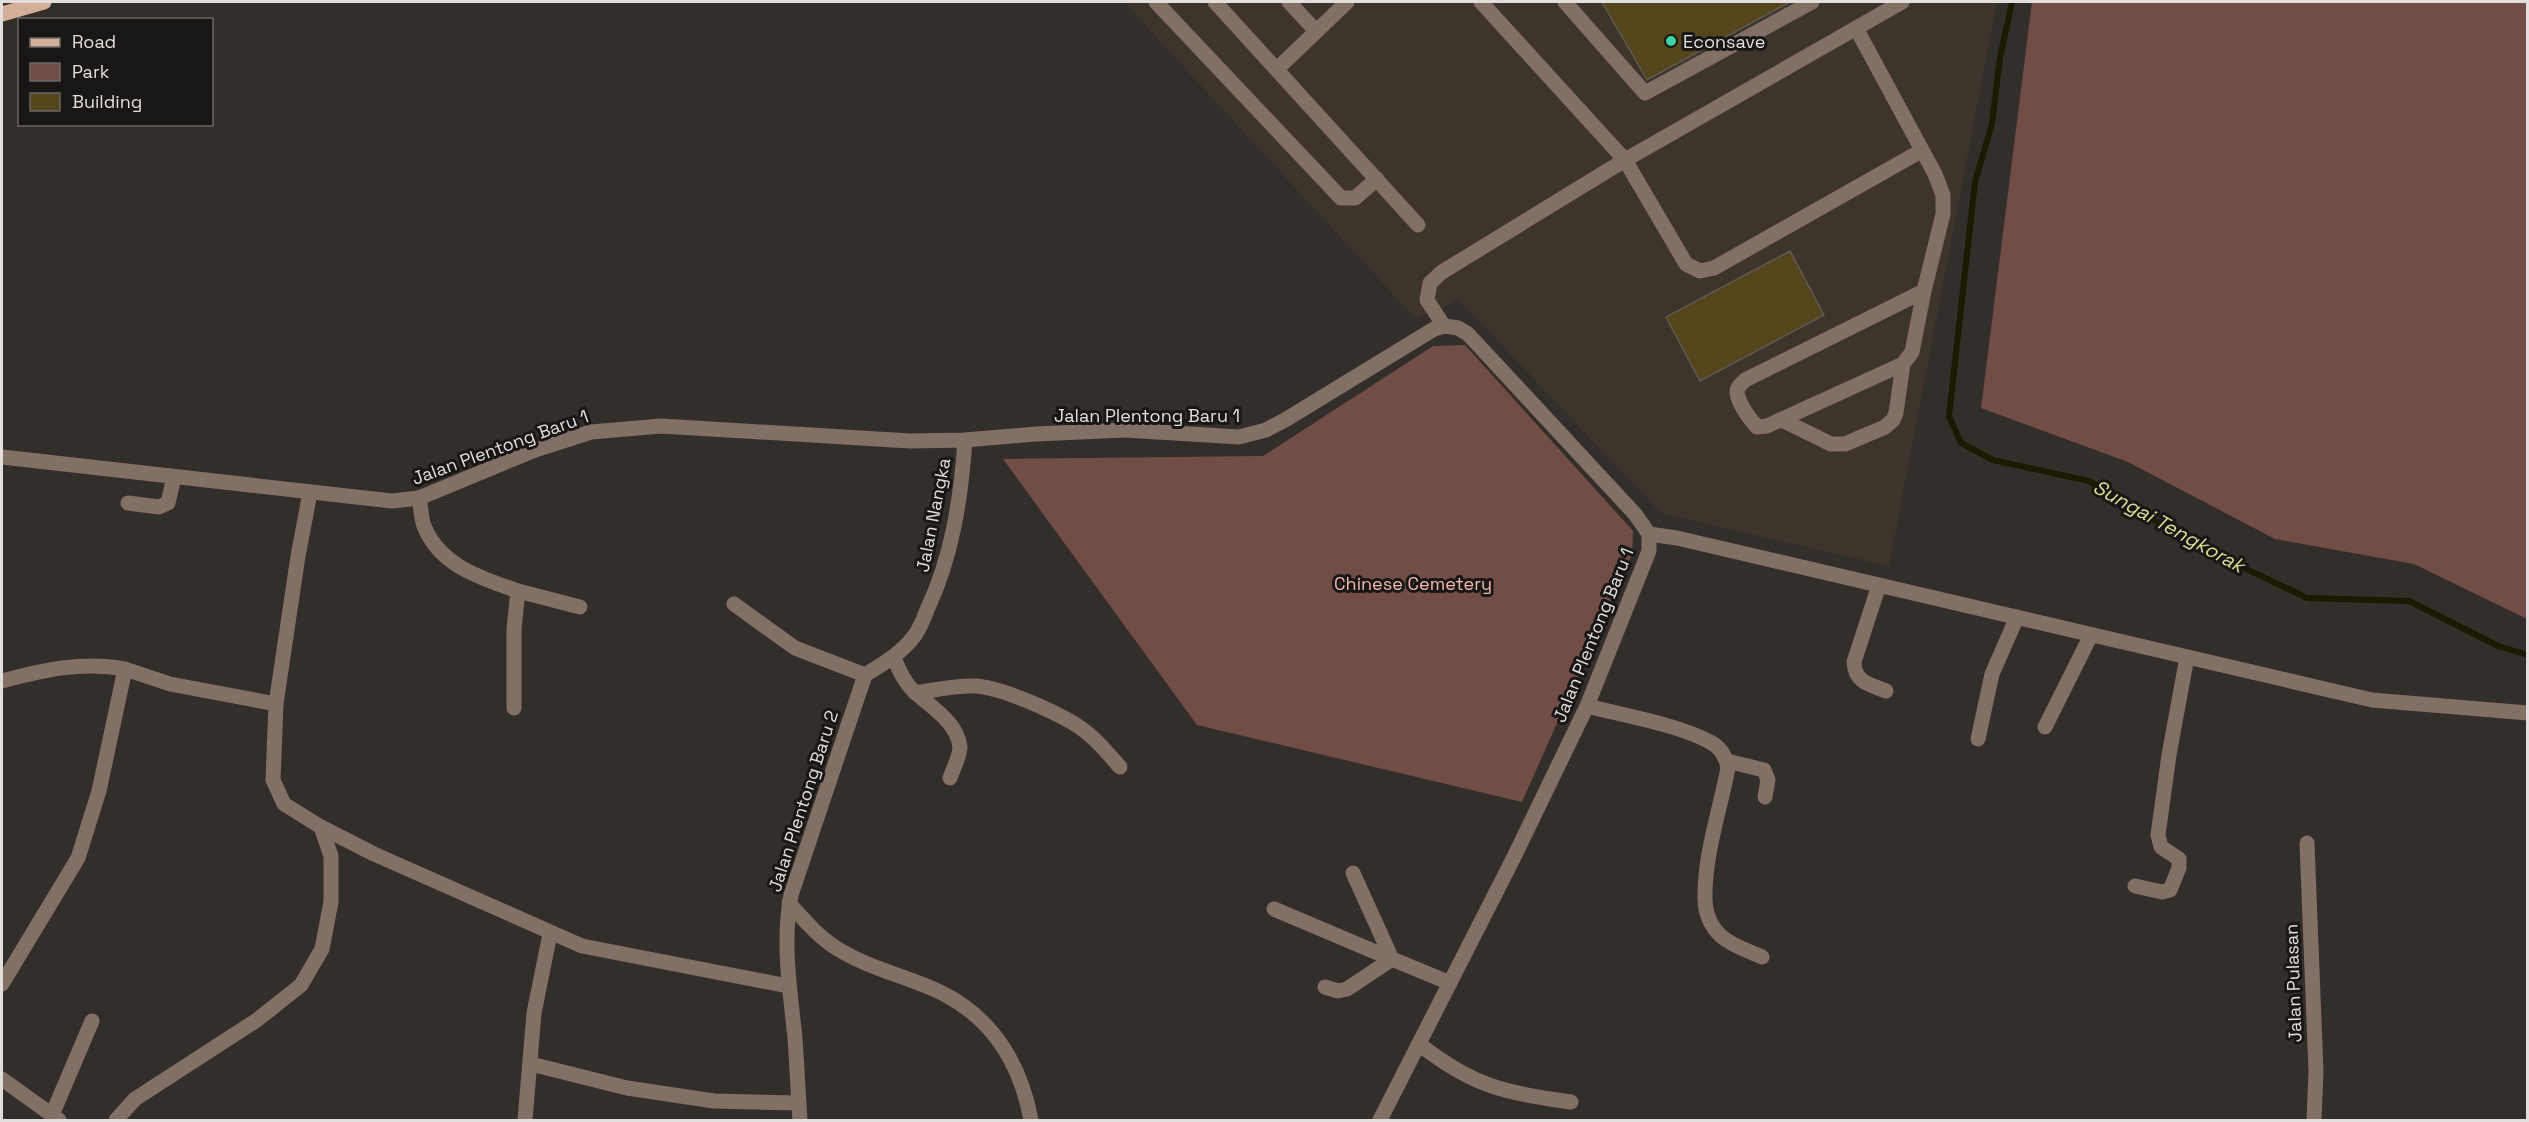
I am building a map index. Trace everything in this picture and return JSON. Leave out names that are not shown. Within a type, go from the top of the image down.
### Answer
[{"type":"main road","points":[[2,14],[44,2]]},
{"type":"street","points":[[1156,2],[1341,198],[1355,198],[1377,178]]},
{"type":"street","points":[[1215,2],[1418,225]]},
{"type":"street","points":[[1289,2],[1315,30]]},
{"type":"street","points":[[1277,69],[1315,30],[1347,2]]},
{"type":"street","points":[[1481,2],[1625,160],[1686,264],[1700,271],[1714,268],[1921,151]]},
{"type":"street","points":[[1565,2],[1645,93],[1812,2]]},
{"type":"street","points":[[1444,326],[1428,300],[1430,284],[1442,272],[1625,160],[1902,2]]},
{"type":"street","points":[[1856,28],[1943,195],[1943,214],[1912,352],[1903,364],[1782,420],[1757,427],[1750,419],[1737,393],[1739,386],[1745,380],[1924,291]]},
{"type":"street","name":"Jalan Plentong Baru 1","points":[[2,457],[392,501],[419,498],[535,450],[591,432],[661,426],[910,441],[965,440],[1125,430],[1239,437],[1285,420],[1381,359],[1434,329],[1444,326],[1458,328],[1477,343],[1635,514],[1649,534],[1649,551],[1587,706],[1514,858],[1380,1120]]},
{"type":"street","points":[[1782,420],[1832,444],[1845,444],[1885,426],[1893,420],[1896,413],[1903,364]]},
{"type":"street","name":"Jalan Nangka","points":[[865,675],[894,658],[916,635],[939,585],[951,544],[961,489],[965,440]]},
{"type":"street","points":[[128,503],[159,507],[168,503],[174,477]]},
{"type":"street","points":[[310,493],[297,556],[276,705],[273,780],[284,804],[374,854],[550,934],[582,946],[788,986]]},
{"type":"street","points":[[419,498],[424,526],[437,549],[456,566],[487,581],[580,607]]},
{"type":"street","points":[[1649,534],[1677,538],[2372,700],[2528,713]]},
{"type":"street","points":[[1879,585],[1854,662],[1854,673],[1860,680],[1886,691]]},
{"type":"street","points":[[514,708],[514,629],[518,591]]},
{"type":"street","points":[[734,604],[795,648],[865,675]]},
{"type":"street","points":[[1978,739],[1992,674],[2017,617]]},
{"type":"street","points":[[2045,728],[2091,635]]},
{"type":"street","points":[[2135,886],[2162,892],[2170,890],[2179,868],[2179,859],[2161,847],[2158,835],[2169,755],[2187,657]]},
{"type":"street","points":[[894,658],[901,675],[915,693],[936,709],[955,732],[960,748],[950,778]]},
{"type":"street","points":[[2,681],[53,668],[86,666],[125,669],[170,684],[276,705]]},
{"type":"street","points":[[2,984],[78,858],[99,791],[125,669]]},
{"type":"street","name":"Jalan Plentong Baru 2","points":[[800,1120],[788,986],[787,915],[789,903],[865,675]]},
{"type":"street","points":[[915,693],[975,686],[997,690],[1073,723],[1097,741],[1120,767]]},
{"type":"street","points":[[1587,706],[1692,734],[1712,742],[1727,761],[1728,768],[1709,861],[1706,912],[1720,936],[1762,957]]},
{"type":"street","points":[[1727,761],[1764,770],[1768,780],[1765,796]]},
{"type":"street","points":[[116,1120],[135,1099],[257,1020],[301,985],[322,949],[331,902],[331,856],[321,826]]},
{"type":"street","name":"Jalan Pulasan","points":[[2307,843],[2316,1071],[2314,1120]]},
{"type":"street","points":[[1353,873],[1392,959]]},
{"type":"street","points":[[789,903],[819,936],[841,951],[868,966],[943,993],[967,1007],[986,1022],[1015,1067],[1028,1103],[1031,1120]]},
{"type":"street","points":[[1274,909],[1450,983]]},
{"type":"street","points":[[525,1120],[534,1013],[550,934]]},
{"type":"street","points":[[1325,987],[1345,990],[1392,959]]},
{"type":"street","points":[[2,1078],[56,1118],[92,1021]]},
{"type":"street","points":[[1419,1044],[1447,1066],[1490,1087],[1571,1102]]},
{"type":"street","points":[[531,1064],[648,1092],[714,1101],[799,1103]]},
{"type":"shaded area","points":[[1124,2],[1997,2],[1889,566],[1661,513],[1459,300],[1416,319]]},
{"type":"green space","points":[[2032,2],[2527,2],[2527,619],[2414,564],[2275,539],[2128,462],[1981,408]]},
{"type":"green space","name":"Chinese Cemetery","points":[[1465,345],[1633,531],[1632,554],[1522,802],[1197,725],[1003,459],[1263,456],[1433,346]]},
{"type":"building","name":"Econsave","points":[[1602,2],[1790,2],[1647,80]]},
{"type":"building","points":[[1790,251],[1824,315],[1700,381],[1666,317]]},
{"type":"waterway","name":"Sungai Tengkorak","points":[[2012,2],[2000,58],[1992,124],[1975,182],[1949,416],[1961,443],[1993,460],[2089,481],[2190,542],[2307,598],[2409,601],[2498,646],[2528,655]]},
{"type":"place","name":"Econsave","points":[[1671,41]]}]
